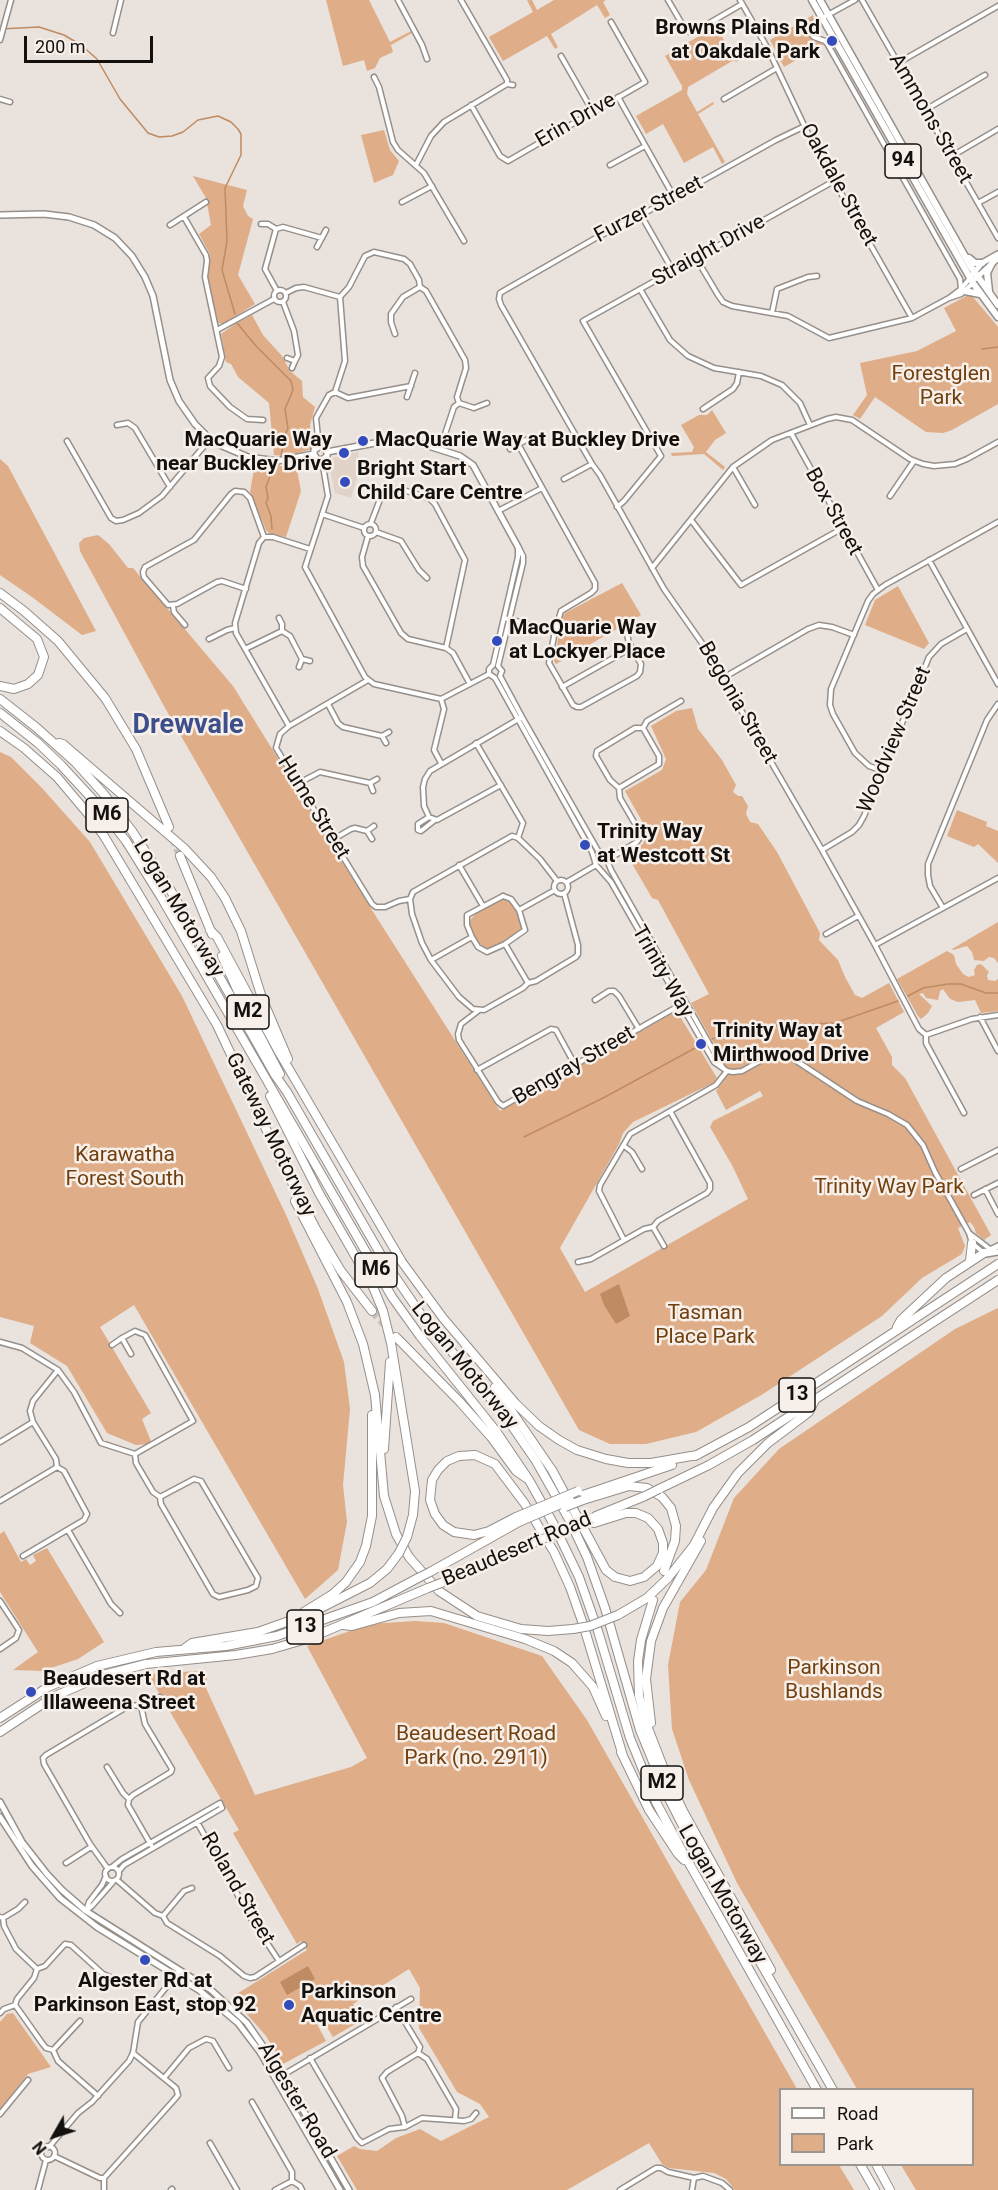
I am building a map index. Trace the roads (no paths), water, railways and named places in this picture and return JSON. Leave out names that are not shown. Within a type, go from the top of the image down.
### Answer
[{"type":"highway","points":[[0,593],[58,641],[105,698],[129,735],[169,827]]},
{"type":"highway","points":[[0,608],[37,639],[44,657],[38,675],[28,684],[14,689],[0,686]]},
{"type":"highway","name":"Logan Motorway","points":[[0,699],[54,743],[103,793],[142,844],[275,1075],[288,1092],[397,1280],[431,1327],[516,1431],[554,1491],[587,1557],[605,1608],[640,1730],[665,1791],[832,2088]]},
{"type":"highway","name":"Logan Motorway","points":[[0,713],[61,765],[114,825],[161,897],[392,1298],[496,1431],[529,1480],[579,1577],[598,1631],[623,1718],[646,1779],[667,1824],[817,2088]]},
{"type":"highway","name":"Gateway Motorway","points":[[0,731],[24,748],[57,777],[104,836],[209,1010],[302,1205],[327,1249],[372,1311]]},
{"type":"highway","points":[[54,743],[63,744],[184,848],[218,887],[242,931],[272,1022],[311,1103]]},
{"type":"highway","name":"Gateway Motorway","points":[[180,855],[210,930],[245,1007],[288,1092]]},
{"type":"highway","points":[[210,930],[218,937],[279,1052],[311,1103],[402,1262],[443,1318],[530,1418],[559,1440],[577,1450],[606,1460],[640,1464],[666,1462],[697,1455]]},
{"type":"highway","points":[[184,1649],[192,1643],[258,1632],[299,1617],[363,1588],[387,1569],[399,1553],[407,1537],[413,1515],[415,1491],[394,1340],[373,1287],[249,1061],[245,1044]]},
{"type":"highway","points":[[283,1165],[283,1176],[356,1324],[371,1373],[385,1503],[396,1534],[416,1567],[439,1591],[467,1610],[502,1625],[537,1631],[573,1629],[590,1626],[618,1615],[647,1598],[668,1578],[694,1545],[721,1495],[738,1473],[768,1443],[809,1412],[815,1401]]},
{"type":"highway","points":[[970,1261],[972,1244]]},
{"type":"highway","points":[[894,1330],[901,1320],[946,1278],[970,1261],[988,1252]]},
{"type":"highway","name":"Beaudesert Road","points":[[0,1718],[39,1692],[85,1670],[136,1656],[242,1644],[285,1634],[373,1602],[430,1572],[517,1520],[697,1455],[749,1427],[995,1266]]},
{"type":"highway","name":"Beaudesert Road","points":[[0,1732],[53,1696],[103,1675],[146,1664],[273,1649],[310,1638],[593,1520],[730,1454],[815,1401],[998,1280]]},
{"type":"highway","points":[[380,1466],[384,1458],[390,1378],[389,1348],[394,1340]]},
{"type":"highway","name":"M2","points":[[394,1340],[472,1415],[516,1471],[529,1480]]},
{"type":"highway","points":[[489,1372],[490,1380],[552,1470],[606,1570],[619,1579],[635,1580],[648,1575],[657,1566],[663,1553],[663,1542],[658,1529],[648,1518],[626,1513],[593,1520]]},
{"type":"highway","points":[[299,1617],[333,1594],[346,1582],[360,1562],[370,1536],[373,1463],[369,1382],[371,1373]]},
{"type":"highway","points":[[623,1756],[574,1598],[554,1552],[525,1503],[500,1469],[482,1457],[468,1455],[453,1458],[442,1465],[432,1480],[430,1493],[432,1507],[438,1520],[454,1532],[474,1534],[489,1531],[517,1520],[582,1495],[629,1486],[647,1488],[662,1497],[673,1512],[676,1526],[675,1541],[664,1571]]},
{"type":"highway","points":[[657,1754],[658,1748],[651,1725],[647,1696],[648,1653],[659,1617],[698,1548],[705,1533],[707,1519]]},
{"type":"highway","points":[[653,1600],[641,1640],[638,1674],[643,1714],[657,1754],[683,1811],[774,1976],[777,1992]]},
{"type":"highway","points":[[344,1624],[352,1626],[408,1611],[431,1611],[508,1634],[554,1651],[572,1663],[593,1687],[639,1791],[657,1823],[678,1854],[693,1869]]},
{"type":"highway","points":[[861,2166],[875,2190]]},
{"type":"highway","points":[[877,2166],[890,2190]]},
{"type":"main road","name":"94","points":[[812,0],[826,16],[962,251],[980,294],[998,317]]},
{"type":"main road","name":"94","points":[[820,0],[826,16],[974,278],[998,306]]},
{"type":"main road","points":[[0,215],[44,214],[69,217],[104,231],[124,247],[139,266],[149,286],[168,371],[179,401],[195,424],[210,439],[233,452],[268,461],[288,461],[314,454]]},
{"type":"main road","points":[[962,251],[974,262],[982,263],[998,256]]},
{"type":"main road","points":[[974,278],[998,256]]},
{"type":"main road","points":[[974,278],[982,263]]},
{"type":"main road","points":[[990,295],[987,276],[992,263]]},
{"type":"main road","points":[[963,290],[980,294]]},
{"type":"main road","points":[[327,452],[391,440],[413,441],[460,456],[473,465],[518,548]]},
{"type":"main road","points":[[314,454],[314,450],[319,447],[325,448],[327,452]]},
{"type":"main road","points":[[314,454],[317,459],[322,460],[327,456],[327,452]]},
{"type":"main road","points":[[988,1252],[998,1246]]},
{"type":"main road","points":[[988,1252],[998,1252]]},
{"type":"main road","name":"Algester Road","points":[[0,1802],[32,1856],[62,1890],[86,1911],[179,1973],[238,2023],[260,2052],[340,2190]]},
{"type":"main road","name":"Algester Road","points":[[0,1817],[32,1866],[60,1898],[82,1916],[211,1990],[239,2014],[255,2033],[283,2075],[349,2190]]},
{"type":"main road","points":[[276,2080],[283,2075]]},
{"type":"street","points":[[1,37],[11,0]]},
{"type":"street","points":[[113,33],[121,0]]},
{"type":"street","points":[[398,0],[427,59]]},
{"type":"street","points":[[461,0],[507,80],[507,84]]},
{"type":"street","points":[[668,0],[689,32],[694,32],[741,2]]},
{"type":"street","points":[[855,0],[811,26],[811,34],[827,43],[958,275],[963,290]]},
{"type":"street","name":"Ammons Street","points":[[862,0],[998,238]]},
{"type":"street","name":"Oakdale Street","points":[[741,2],[768,49],[834,181],[912,318]]},
{"type":"street","points":[[898,63],[998,6]]},
{"type":"street","name":"Erin Drive","points":[[471,105],[500,156],[507,161],[645,82],[612,22]]},
{"type":"street","points":[[561,56],[593,112]]},
{"type":"street","points":[[724,99],[777,68]]},
{"type":"street","points":[[925,110],[985,75]]},
{"type":"street","points":[[374,77],[379,87],[393,142],[403,156],[424,173],[464,241]]},
{"type":"street","points":[[416,165],[436,129],[453,116],[507,84],[513,85]]},
{"type":"street","points":[[618,97],[674,197]]},
{"type":"street","points":[[0,99],[10,102]]},
{"type":"street","name":"Furzer Street","points":[[499,299],[505,290],[618,226],[805,126]]},
{"type":"street","points":[[951,156],[998,129]]},
{"type":"street","points":[[610,165],[645,146]]},
{"type":"street","name":"Straight Drive","points":[[617,507],[661,456],[583,321],[834,181]]},
{"type":"street","points":[[402,202],[432,186]]},
{"type":"street","points":[[978,203],[998,192]]},
{"type":"street","points":[[170,225],[206,202]]},
{"type":"street","points":[[641,215],[673,271]]},
{"type":"street","points":[[184,217],[206,255],[205,277],[217,330],[221,361],[208,378],[210,386],[230,407],[247,419],[263,420]]},
{"type":"street","points":[[261,224],[268,224],[276,229],[283,227],[322,238]]},
{"type":"street","points":[[276,229],[265,269],[277,291]]},
{"type":"street","points":[[317,247],[326,230]]},
{"type":"street","points":[[319,447],[316,418],[329,395],[335,392],[344,368],[346,352],[340,297],[349,287],[365,256],[374,252],[408,262],[419,280],[420,287],[426,291],[465,360],[466,368],[457,397],[459,404]]},
{"type":"street","points":[[696,258],[723,302],[732,306],[795,319],[829,338],[912,318],[951,298],[963,290],[974,278]]},
{"type":"street","points":[[772,313],[777,289],[808,277],[817,276]]},
{"type":"street","points":[[277,291],[286,293],[304,287],[340,297]]},
{"type":"street","points":[[395,334],[391,314],[403,297],[420,287]]},
{"type":"street","points":[[640,289],[662,328],[678,348],[701,363],[761,376],[782,385],[800,404],[810,425]]},
{"type":"street","points":[[217,330],[274,299],[277,291]]},
{"type":"street","points":[[283,303],[286,300],[286,293]]},
{"type":"street","points":[[274,299],[283,303]]},
{"type":"street","name":"Begonia Street","points":[[499,299],[664,590],[704,646],[822,850],[919,1029],[926,1035],[926,1043],[964,1113]]},
{"type":"street","points":[[283,303],[294,331],[298,355],[292,368]]},
{"type":"street","points":[[287,358],[296,361]]},
{"type":"street","points":[[703,409],[733,389],[739,372]]},
{"type":"street","points":[[407,397],[415,374]]},
{"type":"street","points":[[335,392],[348,398],[411,386]]},
{"type":"street","points":[[440,449],[454,407],[459,404],[474,408],[487,403]]},
{"type":"street","points":[[652,568],[733,467],[772,441],[810,425],[836,417],[852,420],[914,461],[934,466],[955,464],[998,442]]},
{"type":"street","points":[[117,425],[128,423],[135,428],[170,487]]},
{"type":"street","name":"Box Street","points":[[791,433],[878,590]]},
{"type":"street","points":[[68,441],[111,518],[123,520],[139,513],[162,496],[210,439]]},
{"type":"street","points":[[510,449],[526,440]]},
{"type":"street","points":[[518,444],[595,583],[595,589],[591,593],[561,611],[549,663],[573,705],[581,707],[637,676],[641,664],[631,648],[627,634]]},
{"type":"street","points":[[322,460],[328,490],[305,564],[306,571],[368,681],[374,684],[441,699],[489,674],[489,669],[496,665],[507,619],[518,548]]},
{"type":"street","points":[[890,496],[914,461]]},
{"type":"street","points":[[564,479],[592,464]]},
{"type":"street","points":[[733,467],[755,505]]},
{"type":"street","points":[[498,511],[542,488]]},
{"type":"street","points":[[372,523],[382,495],[386,491],[400,489],[429,498],[435,504],[465,560],[446,648]]},
{"type":"street","points":[[246,589],[222,581],[217,582],[173,606],[165,603],[144,577],[143,572],[145,567],[194,540],[231,494],[239,491],[247,494],[264,537]]},
{"type":"street","points":[[322,514],[363,528]]},
{"type":"street","points":[[691,520],[741,585],[843,528]]},
{"type":"street","points":[[363,528],[366,524],[372,523]]},
{"type":"street","points":[[372,523],[376,532]]},
{"type":"street","points":[[883,771],[869,766],[855,753],[830,705],[831,689],[868,601],[878,590],[997,523]]},
{"type":"street","points":[[363,528],[363,532],[368,536],[376,532]]},
{"type":"street","points":[[376,532],[401,541],[419,570],[427,578]]},
{"type":"street","points":[[368,536],[362,557],[363,566],[401,633],[408,639],[446,648],[453,652],[470,684]]},
{"type":"street","points":[[264,537],[273,537],[310,549]]},
{"type":"street","points":[[264,537],[260,543],[235,628],[289,726]]},
{"type":"street","points":[[929,560],[998,684]]},
{"type":"street","points":[[173,606],[174,612],[185,625]]},
{"type":"street","points":[[279,618],[282,631]]},
{"type":"street","points":[[507,619],[555,631]]},
{"type":"street","points":[[723,678],[808,629],[819,625],[854,635]]},
{"type":"street","points":[[209,639],[235,628]]},
{"type":"street","name":"Woodview Street","points":[[822,850],[852,832],[859,825],[929,657],[941,644],[968,629]]},
{"type":"street","points":[[245,649],[282,631]]},
{"type":"street","points":[[282,631],[290,636],[302,659],[299,667]]},
{"type":"street","points":[[562,687],[631,648]]},
{"type":"street","points":[[302,659],[310,661]]},
{"type":"street","name":"Trinity Way","points":[[496,665],[502,670],[498,677]]},
{"type":"street","name":"Trinity Way","points":[[489,674],[498,677],[598,865],[611,882],[683,1004],[726,1071]]},
{"type":"street","name":"Hume Street","points":[[368,681],[289,726],[280,734],[276,748],[372,904],[385,908],[399,901],[410,899]]},
{"type":"street","points":[[441,699],[444,709],[434,750],[441,763]]},
{"type":"street","points":[[643,728],[647,721],[681,701]]},
{"type":"street","points":[[328,705],[338,723],[344,727],[382,736],[387,743]]},
{"type":"street","points":[[943,908],[930,886],[927,875],[928,864],[987,720],[998,705]]},
{"type":"street","points":[[435,820],[429,817],[424,806],[423,787],[430,771],[520,718]]},
{"type":"street","name":"Trinity Way","points":[[520,718],[606,861],[683,1004]]},
{"type":"street","points":[[567,882],[637,842],[640,837],[638,829],[620,798],[619,788],[612,783],[596,756],[597,751],[635,728],[643,728]]},
{"type":"street","points":[[619,788],[658,764],[659,756],[643,728]]},
{"type":"street","points":[[382,736],[389,732]]},
{"type":"street","points":[[476,743],[523,823],[518,838]]},
{"type":"street","points":[[297,784],[320,772],[370,783],[377,779]]},
{"type":"street","points":[[370,783],[373,791]]},
{"type":"street","points":[[429,817],[418,824],[418,830],[422,831],[435,820],[441,819],[501,785]]},
{"type":"street","points":[[367,831],[374,826]]},
{"type":"street","points":[[332,840],[355,828],[367,831],[372,838]]},
{"type":"street","points":[[557,881],[540,858],[518,838],[512,836],[506,837],[414,892],[410,899],[416,928],[431,960],[454,992],[473,1009],[484,1010],[528,983],[536,981],[573,960],[578,954],[575,929],[564,893]]},
{"type":"street","points":[[598,865],[600,857],[606,861]]},
{"type":"street","points":[[459,865],[483,906]]},
{"type":"street","points":[[875,945],[998,878]]},
{"type":"street","points":[[555,890],[554,886],[557,881],[561,879],[567,882]]},
{"type":"street","points":[[555,890],[558,893],[564,893],[568,889],[567,882]]},
{"type":"street","points":[[519,910],[555,890]]},
{"type":"street","points":[[503,896],[511,899],[519,910],[525,930],[505,944],[487,952],[478,947],[467,925],[467,915],[483,906],[503,896]]},
{"type":"street","points":[[826,934],[858,916]]},
{"type":"street","points":[[431,960],[472,937]]},
{"type":"street","points":[[505,944],[528,983]]},
{"type":"street","points":[[595,1000],[609,991],[614,991],[639,1029]]},
{"type":"street","name":"Bengray Street","points":[[478,1011],[462,1024],[458,1034],[459,1040],[498,1102],[503,1106],[683,1004]]},
{"type":"street","points":[[926,1035],[980,1017],[998,1015]]},
{"type":"street","points":[[980,1017],[998,1051]]},
{"type":"street","points":[[477,1070],[551,1029],[556,1030],[576,1065]]},
{"type":"street","points":[[624,1240],[599,1191],[634,1131],[716,1085],[726,1071],[742,1071],[776,1054],[789,1056],[856,1101],[900,1120],[916,1134],[969,1233],[972,1244],[988,1252]]},
{"type":"street","points":[[578,1262],[591,1259],[644,1229],[653,1227],[658,1221],[707,1193],[710,1189],[710,1183],[669,1111]]},
{"type":"street","points":[[624,1146],[630,1149],[642,1169]]},
{"type":"street","points":[[961,1169],[998,1150]]},
{"type":"street","points":[[974,1195],[998,1183]]},
{"type":"street","points":[[985,1190],[998,1214]]},
{"type":"street","points":[[653,1227],[664,1246]]},
{"type":"street","points":[[969,1233],[988,1252]]},
{"type":"street","points":[[0,1342],[21,1348],[58,1370],[74,1392],[101,1443],[135,1454],[193,1421],[145,1335],[135,1331],[112,1344]]},
{"type":"street","points":[[123,1338],[131,1354]]},
{"type":"street","points":[[57,1467],[56,1459],[33,1422],[30,1411],[33,1401],[58,1370]]},
{"type":"street","points":[[0,1442],[33,1422]]},
{"type":"street","points":[[135,1454],[136,1463],[153,1492],[160,1497],[161,1504],[213,1594],[219,1597],[249,1590],[256,1586],[258,1578],[201,1481],[194,1479],[160,1497]]},
{"type":"street","points":[[0,1501],[57,1467]]},
{"type":"street","points":[[23,1556],[84,1520],[87,1514],[64,1471],[57,1467]]},
{"type":"street","points":[[68,1530],[111,1604],[120,1613]]},
{"type":"street","points":[[0,1601],[19,1630],[16,1638],[0,1649]]},
{"type":"street","points":[[119,1871],[110,1868],[92,1847],[44,1764],[43,1758],[130,1706],[141,1706],[149,1700],[160,1697]]},
{"type":"street","points":[[129,1799],[169,1774],[172,1769],[145,1724],[141,1706]]},
{"type":"street","points":[[107,1767],[129,1799]]},
{"type":"street","points":[[129,1799],[128,1804],[151,1846]]},
{"type":"street","points":[[86,1911],[110,1868],[222,1808],[220,1803],[196,1820]]},
{"type":"street","name":"Roland Street","points":[[196,1820],[250,1917],[279,1961]]},
{"type":"street","points":[[82,1916],[115,1880],[124,1865],[151,1846]]},
{"type":"street","points":[[66,1863],[92,1847]]},
{"type":"street","points":[[106,1876],[108,1880],[115,1880],[155,1913],[163,1916],[167,1923],[220,1956],[249,1978],[255,1977],[304,1945]]},
{"type":"street","points":[[163,1916],[184,1891],[192,1888]]},
{"type":"street","points":[[25,1902],[18,1909],[1,1918],[16,1949],[37,1969]]},
{"type":"street","points":[[37,1969],[45,1966],[65,1944],[71,1946],[103,1974],[110,1977]]},
{"type":"street","points":[[37,1969],[37,1974],[16,1999],[15,2005],[46,2048],[53,2050],[58,2061],[98,2096]]},
{"type":"street","points":[[46,2160],[42,2158],[41,2151],[44,2147],[49,2147],[78,2113],[98,2096],[129,2061],[133,2053],[135,2028],[138,2022],[179,1973]]},
{"type":"street","points":[[283,2075],[411,1999]]},
{"type":"street","points":[[0,2013],[4,2008],[15,2005]]},
{"type":"street","points":[[396,2007],[420,2047],[418,2053],[387,2072],[382,2078],[402,2116],[405,2127]]},
{"type":"street","points":[[53,2050],[80,2021]]},
{"type":"street","points":[[164,2078],[189,2048],[206,2039],[213,2041],[229,2068]]},
{"type":"street","points":[[104,2190],[104,2178],[178,2094],[176,2088],[133,2053]]},
{"type":"street","points":[[418,2053],[427,2059],[456,2109],[455,2121]]},
{"type":"street","points":[[310,2058],[359,2141],[366,2142],[389,2129],[405,2127],[422,2118],[455,2121],[471,2119],[476,2113]]},
{"type":"street","points":[[0,2114],[28,2080]]},
{"type":"street","points":[[252,2102],[292,2172],[292,2181]]},
{"type":"street","points":[[210,2143],[237,2190]]},
{"type":"street","points":[[49,2147],[54,2151],[54,2156]]},
{"type":"street","points":[[54,2156],[104,2178]]},
{"type":"street","points":[[38,2190],[46,2160],[54,2156]]},
{"type":"street","points":[[620,2190],[656,2168],[694,2178],[703,2176],[723,2183],[730,2190]]},
{"type":"street","points":[[692,2190],[694,2178]]},
{"type":"street","points":[[274,2190],[292,2181]]},
{"type":"street","points":[[292,2181],[302,2190]]},
{"type":"waterway","points":[[0,29],[39,27],[64,35],[81,45],[97,59],[120,99],[148,133],[159,137],[172,136],[183,132],[198,120],[218,116],[231,122],[238,129],[241,134],[241,155],[225,188],[227,241],[222,270],[235,314]]},
{"type":"waterway","points":[[237,323],[291,381],[293,390],[285,409],[288,428],[281,457]]},
{"type":"waterway","points":[[982,349],[998,347]]},
{"type":"waterway","points":[[272,529],[271,516],[266,503],[268,498],[266,487],[270,476],[279,465]]},
{"type":"waterway","points":[[908,996],[923,988],[948,984],[961,984],[986,993],[998,993]]},
{"type":"waterway","points":[[712,1039],[743,1027],[835,1023],[898,1001]]},
{"type":"waterway","points":[[524,1137],[605,1097],[697,1047]]},
{"type":"tunnel","points":[[173,837],[180,856]]},
{"type":"tunnel","points":[[372,1311],[387,1327]]},
{"type":"place","name":"Browns Plains Rd at Oakdale Park","points":[[832,41]]},
{"type":"place","name":"MacQuarie Way at Buckley Drive","points":[[363,441]]},
{"type":"place","name":"MacQuarie Way near Buckley Drive","points":[[344,453]]},
{"type":"place","name":"Bright Start Child Care Centre","points":[[345,482]]},
{"type":"place","name":"MacQuarie Way at Lockyer Place","points":[[497,641]]},
{"type":"place","name":"Trinity Way at Westcott St","points":[[585,845]]},
{"type":"place","name":"Trinity Way at Mirthwood Drive","points":[[701,1044]]},
{"type":"place","name":"Beaudesert Rd at Illaweena Street","points":[[31,1692]]},
{"type":"place","name":"Algester Rd at Parkinson East, stop 92","points":[[145,1960]]},
{"type":"place","name":"Parkinson Aquatic Centre","points":[[289,2005]]},
{"type":"district","name":"Drewvale","points":[[188,726]]},
{"type":"park label","name":"Forestglen Park","points":[[941,387]]},
{"type":"park label","name":"Karawatha Forest South","points":[[125,1168]]},
{"type":"park label","name":"Trinity Way Park","points":[[889,1188]]},
{"type":"park label","name":"Tasman Place Park","points":[[705,1326]]},
{"type":"park label","name":"Parkinson Bushlands","points":[[834,1681]]},
{"type":"park label","name":"Beaudesert Road Park (no. 2911)","points":[[476,1747]]}]
